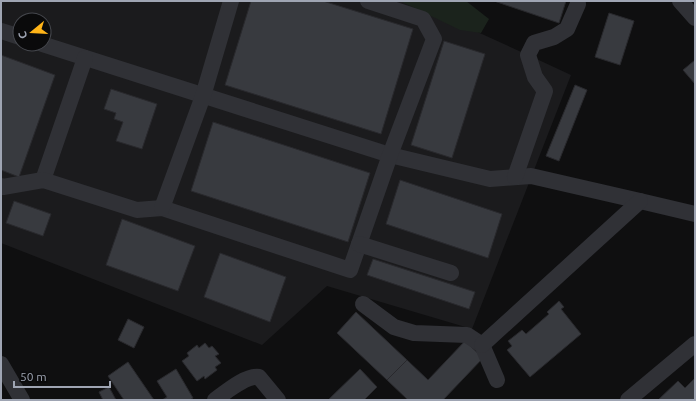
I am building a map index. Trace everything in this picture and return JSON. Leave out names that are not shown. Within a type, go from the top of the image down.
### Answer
[{"type":"street","points":[[162,208],[203,96],[231,1]]},
{"type":"street","points":[[1,186],[3,187],[43,180],[137,210],[162,208],[350,270],[390,155],[434,39],[423,19],[368,1]]},
{"type":"street","points":[[680,1],[695,18]]},
{"type":"street","points":[[515,177],[545,91],[535,77],[528,55],[534,43],[554,37],[567,29],[578,4]]},
{"type":"street","points":[[1,31],[12,34]]},
{"type":"street","points":[[52,47],[390,155],[490,179],[531,176],[695,214]]},
{"type":"street","points":[[43,180],[85,58]]},
{"type":"street","points":[[482,345],[640,201]]},
{"type":"street","points":[[359,244],[451,273]]},
{"type":"street","points":[[363,304],[394,327],[414,333],[467,335],[482,345],[497,380]]},
{"type":"street","points":[[628,400],[695,344]]},
{"type":"street","points":[[1,364],[22,400]]},
{"type":"street","points":[[215,400],[254,376],[259,377],[278,400]]},
{"type":"shaded area","points":[[1,1],[409,1],[571,75],[472,329],[327,286],[262,345],[1,243]]},
{"type":"shaded area","points":[[400,1],[466,1],[489,19],[481,33],[460,30]]},
{"type":"building","points":[[251,1],[323,1],[413,29],[381,134],[225,85]]},
{"type":"building","points":[[494,1],[566,1],[559,23]]},
{"type":"building","points":[[609,13],[634,21],[620,65],[595,57]]},
{"type":"building","points":[[444,41],[485,54],[452,158],[411,145]]},
{"type":"building","points":[[1,55],[55,75],[19,177],[1,170]]},
{"type":"building","points":[[695,60],[695,84],[683,70]]},
{"type":"building","points":[[575,85],[587,90],[559,161],[546,156]]},
{"type":"building","points":[[111,89],[157,104],[142,149],[116,141],[123,122],[114,119],[116,113],[104,109]]},
{"type":"building","points":[[213,122],[370,173],[348,242],[191,191]]},
{"type":"building","points":[[400,180],[502,214],[488,258],[386,224]]},
{"type":"building","points":[[14,201],[51,214],[43,236],[6,223]]},
{"type":"building","points":[[122,219],[195,246],[178,291],[106,265]]},
{"type":"building","points":[[220,253],[286,277],[270,322],[204,297]]},
{"type":"building","points":[[373,259],[475,292],[469,309],[367,275]]},
{"type":"building","points":[[559,301],[564,307],[561,309],[581,334],[530,377],[507,350],[512,346],[508,341],[522,330],[526,334],[549,314],[547,312]]},
{"type":"building","points":[[356,312],[407,360],[387,380],[337,333]]},
{"type":"building","points":[[128,319],[144,327],[134,348],[118,340]]},
{"type":"building","points":[[465,341],[483,358],[443,400],[408,400],[387,380],[407,360],[428,380]]},
{"type":"building","points":[[205,343],[209,348],[212,346],[219,354],[215,356],[221,363],[215,367],[217,370],[205,379],[204,376],[197,381],[182,361],[189,356],[187,353],[197,345],[199,348]]},
{"type":"building","points":[[128,362],[154,400],[124,400],[108,376]]},
{"type":"building","points":[[176,369],[193,398],[190,400],[162,400],[167,397],[157,381]]},
{"type":"building","points":[[360,369],[377,387],[364,400],[328,400]]},
{"type":"building","points":[[695,378],[695,398],[693,400],[658,400],[678,381],[685,388]]},
{"type":"building","points":[[109,387],[116,400],[103,400],[99,392]]}]
